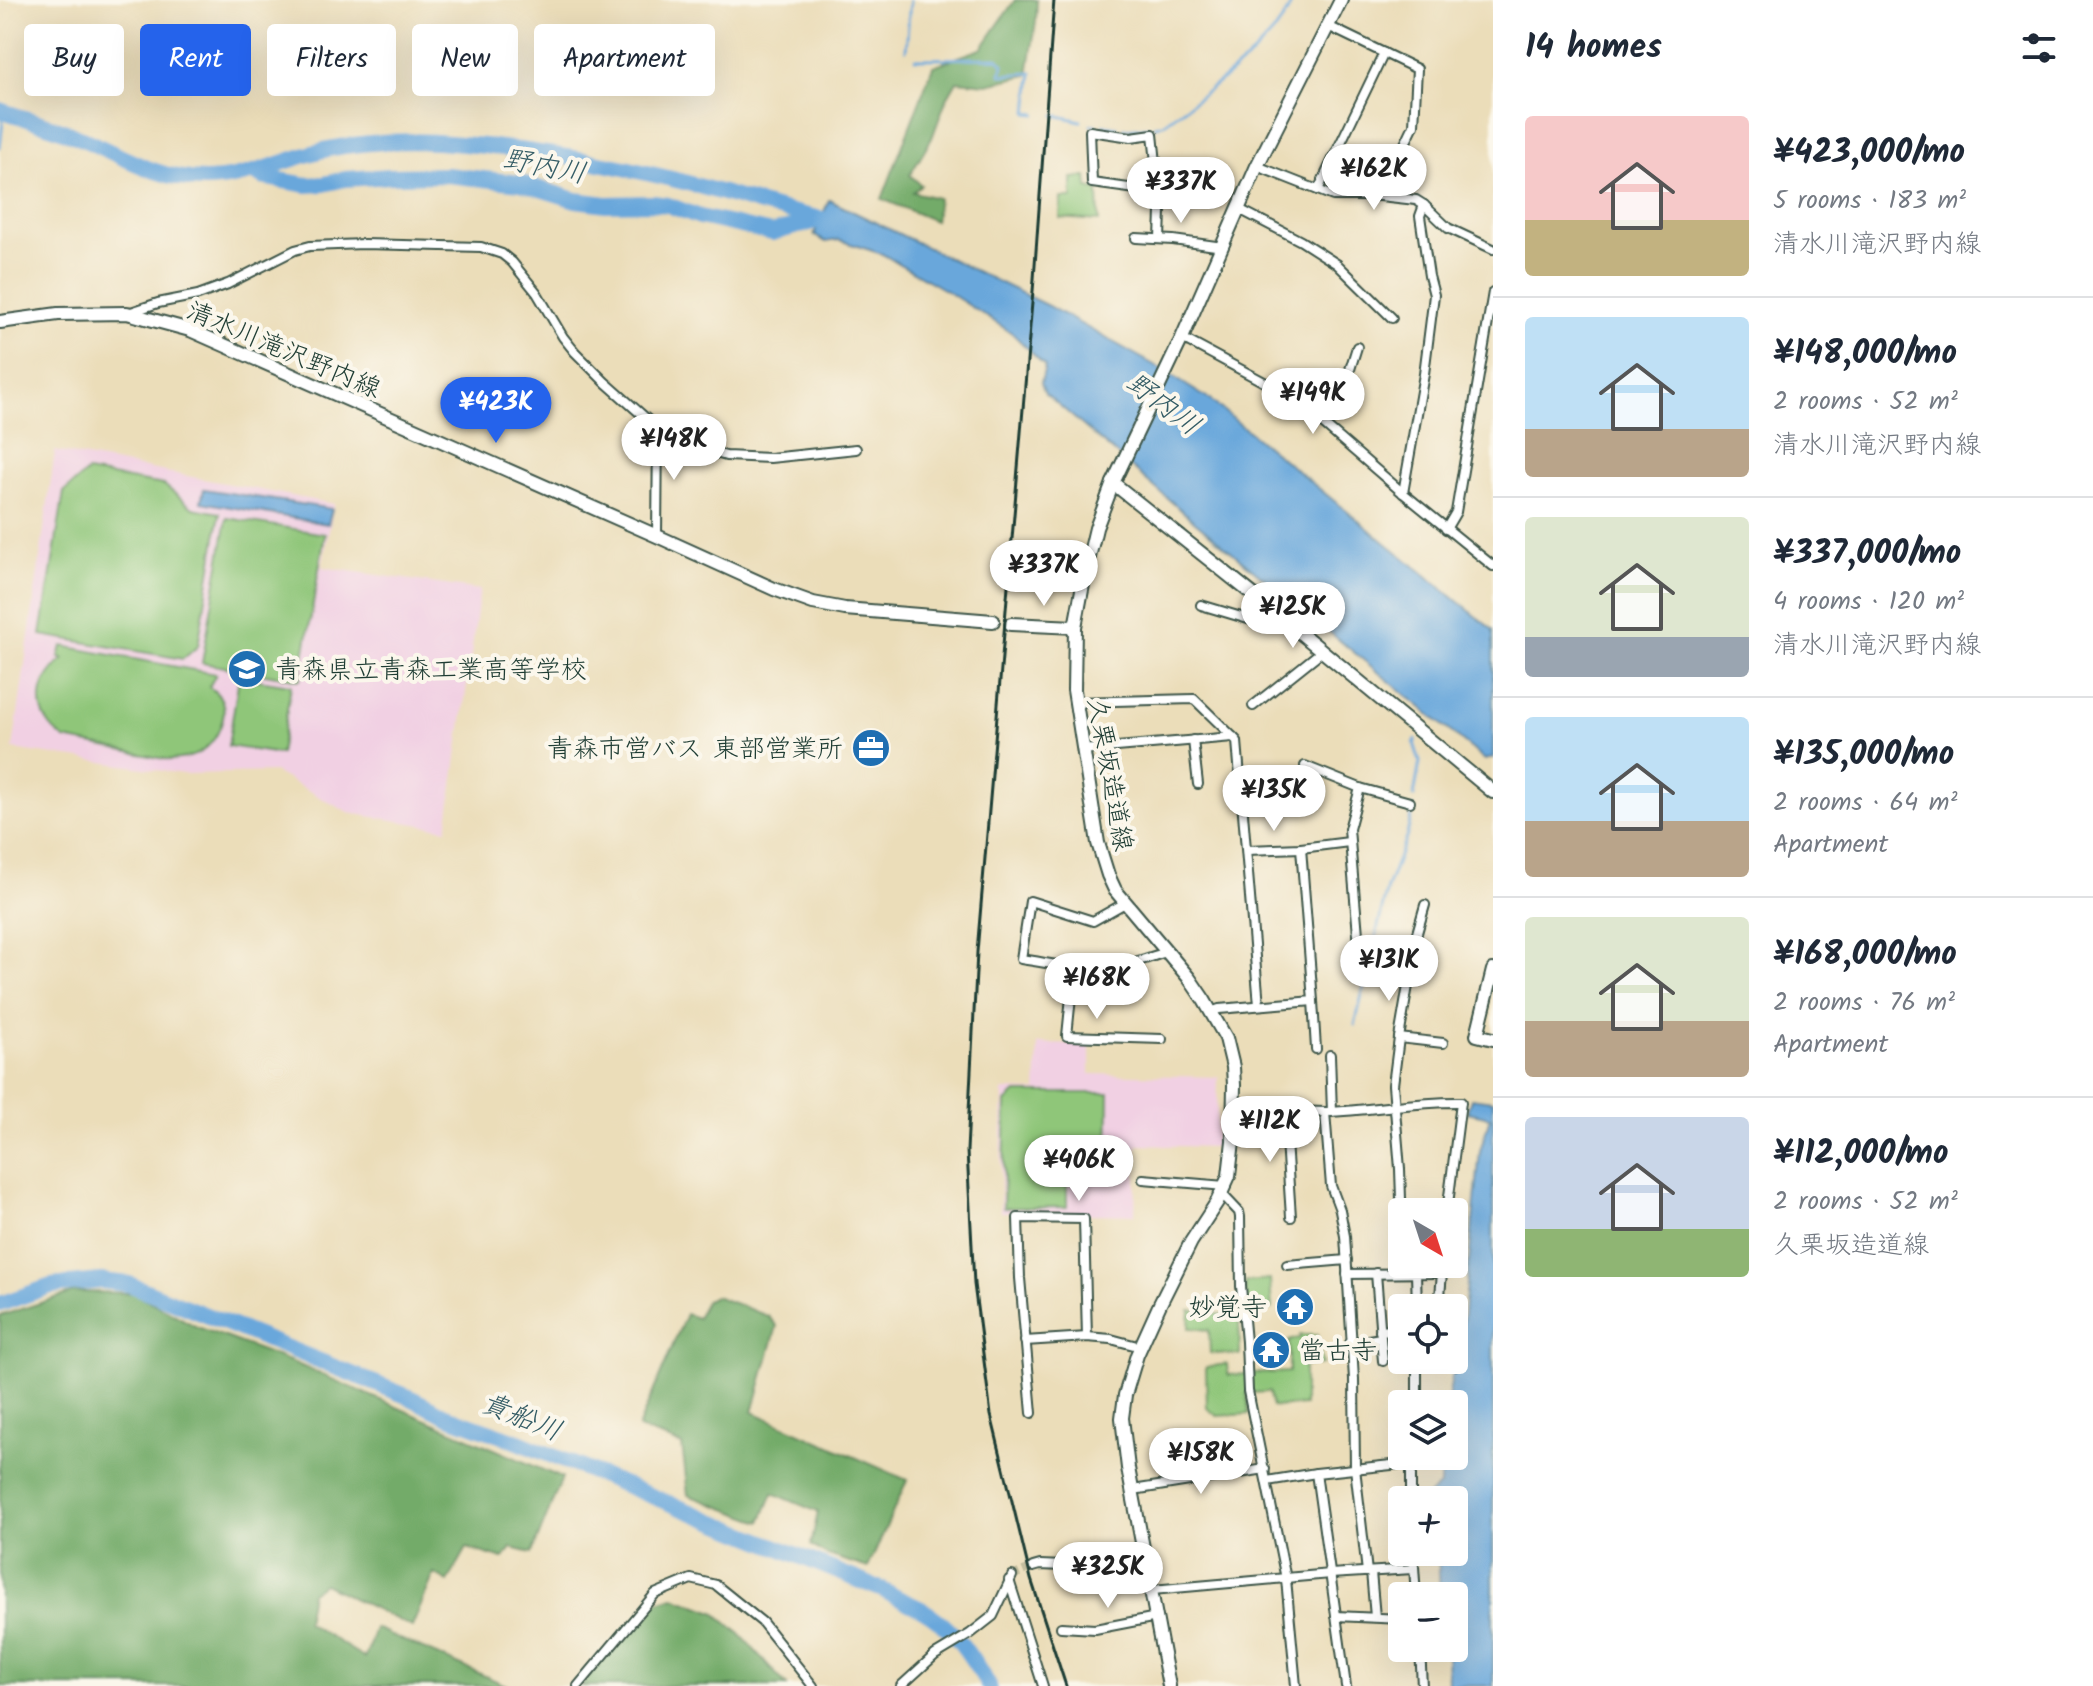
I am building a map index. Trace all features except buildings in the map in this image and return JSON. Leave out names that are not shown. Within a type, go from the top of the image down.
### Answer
[{"type":"main road","name":"久栗坂造道線","points":[[1169,1686],[1124,1438],[1123,1408],[1141,1347],[1191,1242],[1229,1176],[1233,1141],[1233,1067],[1226,1038],[1189,978],[1125,903],[1108,875],[1098,843],[1075,702],[1075,627],[1096,528],[1116,478],[1182,338],[1257,166],[1341,0]]},
{"type":"main road","name":"清水川滝沢野内線","points":[[0,322],[58,314],[127,313],[206,335],[774,589],[813,603],[845,609],[993,621]]},
{"type":"main road","points":[[1116,478],[1493,792]]},
{"type":"main road","points":[[1011,624],[1075,627]]},
{"type":"main road","points":[[1493,970],[1477,1035],[1493,1039]]},
{"type":"street","points":[[1328,26],[1417,69],[1414,125],[1380,196]]},
{"type":"street","points":[[1318,190],[1384,53]]},
{"type":"street","points":[[1158,192],[1092,183],[1090,131],[1131,137],[1153,134],[1161,211],[1160,239]]},
{"type":"street","points":[[1257,166],[1333,196],[1416,200],[1448,228],[1493,249]]},
{"type":"street","points":[[1403,493],[1434,295],[1420,216],[1424,205]]},
{"type":"street","points":[[1239,209],[1301,241],[1337,264],[1392,318]]},
{"type":"street","points":[[1136,238],[1223,247]]},
{"type":"street","points":[[127,313],[198,295],[310,246],[481,247],[502,254],[512,262],[537,293],[575,352],[658,429],[726,456],[770,458],[856,449]]},
{"type":"street","points":[[1446,529],[1456,512],[1493,292]]},
{"type":"street","points":[[1182,338],[1292,397],[1493,566]]},
{"type":"street","points":[[1321,422],[1342,395],[1357,347]]},
{"type":"street","points":[[657,536],[658,429]]},
{"type":"street","points":[[1201,605],[1258,622],[1280,616]]},
{"type":"street","points":[[1253,706],[1322,651]]},
{"type":"street","points":[[1075,702],[1194,699],[1237,741],[1259,1005]]},
{"type":"street","points":[[1082,750],[1233,737]]},
{"type":"street","points":[[1193,740],[1198,784]]},
{"type":"street","points":[[1305,766],[1360,788],[1410,802]]},
{"type":"street","points":[[1360,788],[1349,829],[1360,958]]},
{"type":"street","points":[[1247,850],[1349,842]]},
{"type":"street","points":[[1301,848],[1316,1049]]},
{"type":"street","points":[[1125,903],[1093,921],[1030,901],[1021,959],[1074,967],[1113,967],[1167,952]]},
{"type":"street","points":[[1401,1198],[1393,1085],[1417,933],[1425,905]]},
{"type":"street","points":[[1074,967],[1067,1036],[1162,1039]]},
{"type":"street","points":[[1211,1012],[1313,1001]]},
{"type":"street","points":[[1399,1038],[1443,1043]]},
{"type":"street","points":[[1330,1055],[1328,1112],[1331,1186],[1345,1236],[1354,1379],[1355,1468],[1375,1617]]},
{"type":"street","points":[[1234,1101],[1284,1110],[1328,1112],[1461,1102],[1449,1198]]},
{"type":"street","points":[[1284,1110],[1291,1217]]},
{"type":"street","points":[[1143,1179],[1223,1189],[1239,1212],[1248,1391],[1286,1579],[1296,1686]]},
{"type":"street","points":[[1032,1413],[1018,1218],[1084,1219],[1087,1337]]},
{"type":"street","points":[[1287,1265],[1347,1260]]},
{"type":"street","points":[[1347,1274],[1388,1271]]},
{"type":"street","points":[[1376,1273],[1383,1361]]},
{"type":"street","points":[[1350,1343],[1388,1332]]},
{"type":"street","points":[[1025,1341],[1087,1337],[1111,1339],[1141,1347]]},
{"type":"street","points":[[1267,1481],[1388,1463]]},
{"type":"street","points":[[1133,1490],[1265,1469]]},
{"type":"street","points":[[1316,1473],[1346,1686]]},
{"type":"street","points":[[1033,1567],[1146,1563]]},
{"type":"street","points":[[1152,1590],[1413,1569],[1414,1582]]},
{"type":"street","points":[[901,1686],[935,1655],[993,1616],[1010,1578],[1043,1686]]},
{"type":"street","points":[[578,1686],[655,1594],[691,1579],[716,1585],[762,1622],[813,1686]]},
{"type":"street","points":[[1336,1616],[1388,1618]]},
{"type":"street","points":[[1061,1627],[1095,1629],[1157,1617]]},
{"type":"street","points":[[1421,1662],[1422,1686]]},
{"type":"shaded area","name":"青森県立青森工業高等学校","points":[[55,451],[334,504],[322,567],[480,590],[447,829],[349,813],[274,772],[184,774],[13,749]]},
{"type":"shaded area","points":[[1038,1044],[1090,1045],[1090,1074],[1218,1077],[1216,1147],[1137,1145],[1135,1215],[1000,1212],[1003,1090],[1036,1091]]},
{"type":"green space","points":[[1015,0],[1037,0],[1028,75],[987,84],[957,81],[946,100],[932,138],[910,175],[921,185],[913,192],[938,198],[935,221],[882,199],[933,66],[981,49]]},
{"type":"green space","points":[[1087,177],[1088,188],[1098,190],[1099,221],[1060,218],[1061,198],[1072,198],[1072,178]]},
{"type":"green space","points":[[87,472],[164,485],[193,508],[220,513],[198,646],[183,659],[41,635],[64,492]]},
{"type":"green space","points":[[227,518],[325,534],[300,680],[202,663]]},
{"type":"green space","points":[[62,646],[216,674],[209,687],[222,701],[222,720],[217,733],[198,754],[170,760],[65,739],[47,720],[41,699],[47,678],[64,659],[59,658]]},
{"type":"green space","points":[[239,677],[291,685],[280,754],[228,746]]},
{"type":"green space","points":[[1016,1093],[1109,1093],[1108,1177],[1067,1177],[1067,1207],[1003,1208],[1006,1102]]},
{"type":"green space","points":[[1270,1280],[1272,1309],[1247,1312],[1245,1282]]},
{"type":"green space","points":[[74,1292],[135,1293],[195,1326],[292,1362],[562,1478],[532,1553],[511,1548],[503,1559],[467,1548],[448,1582],[434,1574],[412,1627],[324,1584],[311,1592],[306,1622],[365,1658],[375,1628],[508,1686],[0,1686],[0,1316]]},
{"type":"green space","points":[[715,1296],[768,1316],[777,1326],[753,1412],[907,1480],[868,1568],[825,1554],[811,1545],[818,1512],[773,1493],[761,1522],[688,1495],[682,1445],[638,1428],[686,1314],[697,1318],[706,1300]]},
{"type":"green space","points":[[1190,1310],[1239,1317],[1240,1355],[1210,1353],[1209,1330],[1189,1328]]},
{"type":"green space","points":[[1300,1335],[1317,1335],[1322,1364],[1304,1366],[1304,1405],[1272,1407],[1269,1392],[1247,1393],[1249,1414],[1217,1416],[1207,1408],[1206,1367],[1227,1364],[1228,1375],[1289,1372],[1289,1341],[1300,1338]]},
{"type":"green space","points":[[674,1597],[714,1612],[740,1634],[787,1686],[581,1686],[633,1622],[654,1603]]},
{"type":"water","points":[[829,200],[1048,306],[1210,400],[1493,630],[1493,758],[1485,760],[1188,516],[1045,393],[1041,383],[1045,366],[1012,333],[882,254],[839,240],[826,242],[814,235]]},
{"type":"water","points":[[204,489],[332,509],[328,524],[201,502]]},
{"type":"water","points":[[1471,1098],[1493,1101],[1493,1686],[1448,1686],[1447,1662],[1468,1662],[1468,1582],[1439,1582],[1439,1566],[1468,1566],[1468,1486],[1439,1486],[1441,1470],[1468,1470],[1468,1390],[1450,1390],[1453,1374],[1468,1374],[1466,1294],[1480,1151],[1490,1117],[1467,1112]]},
{"type":"waterway","points":[[906,50],[910,0]]},
{"type":"waterway","points":[[1155,126],[1163,124],[1237,68],[1273,33],[1292,0]]},
{"type":"waterway","points":[[915,59],[997,58],[1003,64],[1001,75],[1032,73],[1028,113],[1036,114]]},
{"type":"waterway","name":"野内川","points":[[0,110],[69,133],[152,170],[187,179],[237,176],[341,147],[382,142],[437,142],[580,159],[840,222]]},
{"type":"waterway","points":[[0,147],[4,112]]},
{"type":"waterway","points":[[1055,115],[1081,121]]},
{"type":"waterway","points":[[1091,125],[1096,125]]},
{"type":"waterway","points":[[1104,125],[1117,127]]},
{"type":"waterway","points":[[1124,129],[1149,127]]},
{"type":"waterway","name":"野内川","points":[[255,172],[262,177],[307,185],[345,179],[447,175],[521,183],[576,200],[668,205],[700,217],[772,233],[817,221]]},
{"type":"waterway","points":[[1414,796],[1420,762],[1414,743],[1416,740]]},
{"type":"waterway","points":[[1355,1025],[1387,888],[1407,835],[1413,807]]},
{"type":"waterway","name":"貴船川","points":[[0,1304],[51,1286],[101,1281],[129,1284],[409,1397],[449,1417],[511,1439],[883,1590],[923,1610],[944,1625],[961,1644],[989,1686]]},
{"type":"tunnel","points":[[1012,1576],[1033,1567]]},
{"type":"railway","points":[[1054,0],[1034,279],[977,952],[967,1151],[974,1284],[991,1415],[1031,1579],[1066,1686]]},
{"type":"place","name":"青森県立青森工業高等学校","points":[[247,669]]},
{"type":"place","name":"青森市営バス 東部営業所","points":[[871,748]]},
{"type":"place","name":"妙覚寺","points":[[1295,1307]]},
{"type":"place","name":"當古寺","points":[[1271,1350]]}]
